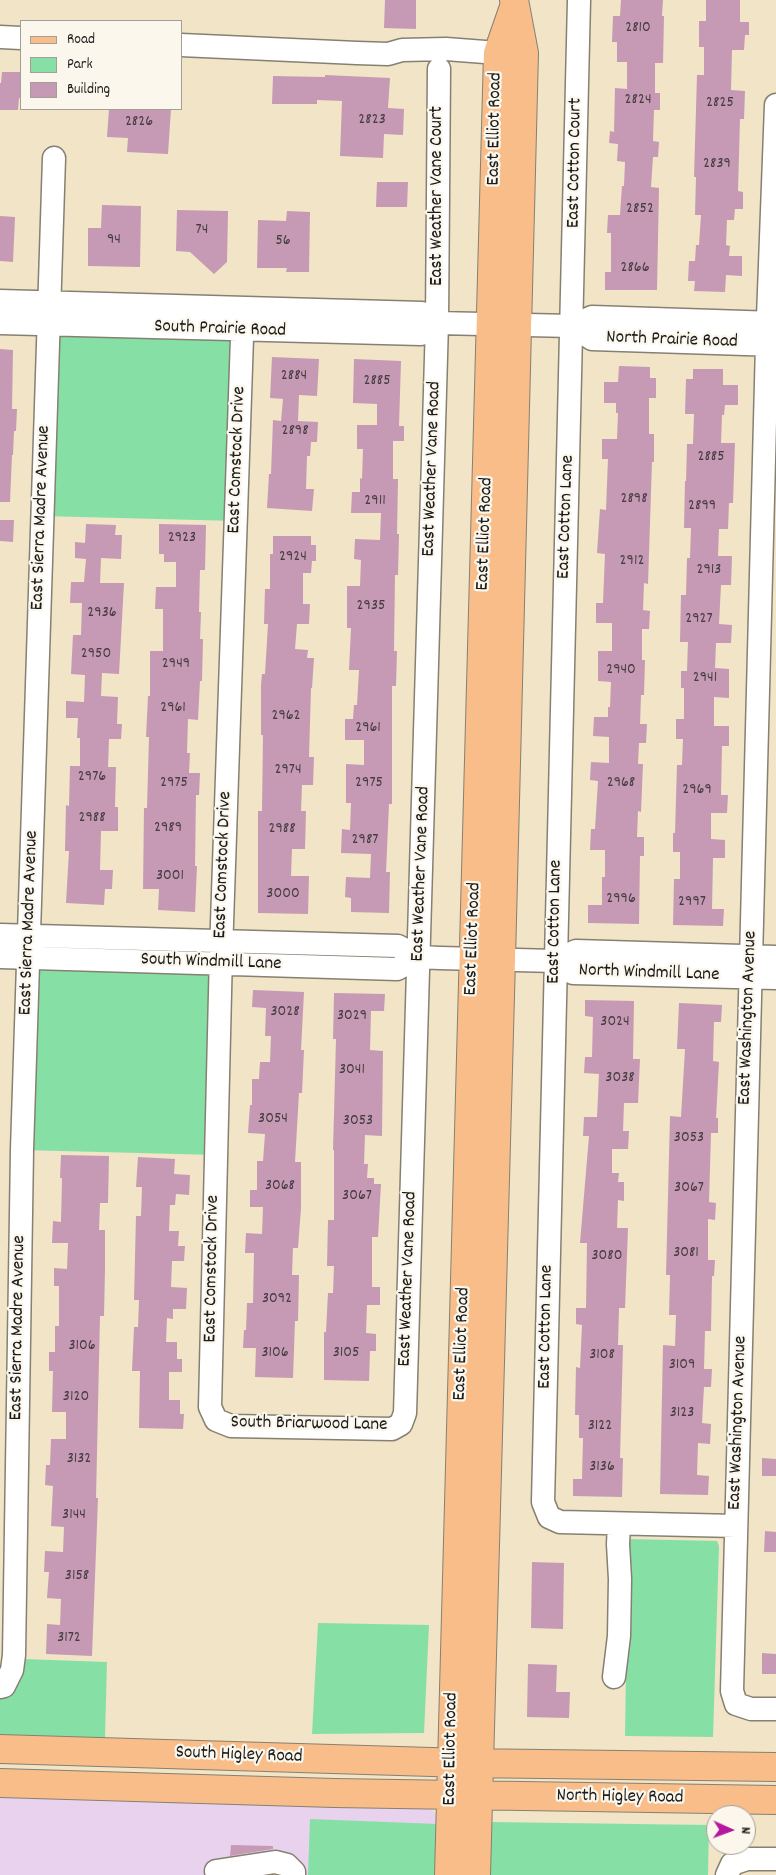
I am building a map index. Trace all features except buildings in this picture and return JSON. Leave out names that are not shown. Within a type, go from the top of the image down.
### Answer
[{"type":"main road","name":"East Elliot Road","points":[[504,324],[498,53],[514,3]]},
{"type":"main road","name":"East Elliot Road","points":[[449,1875],[464,1795],[478,1763],[487,959],[504,324],[524,53],[514,3]]},
{"type":"main road","name":"East Elliot Road","points":[[476,1875],[464,1795],[452,1762],[487,959]]},
{"type":"main road","name":"South Higley Road","points":[[0,1749],[478,1763]]},
{"type":"main road","name":"North Higley Road","points":[[478,1763],[776,1767]]},
{"type":"main road","name":"South Higley Road","points":[[0,1783],[464,1795]]},
{"type":"main road","name":"North Higley Road","points":[[464,1795],[776,1800]]},
{"type":"street","name":"East Cotton Court","points":[[572,326],[579,0]]},
{"type":"street","points":[[0,37],[20,38]]},
{"type":"street","points":[[182,45],[388,54],[402,50],[446,49],[498,53]]},
{"type":"street","name":"East Weather Vane Court","points":[[437,323],[438,69]]},
{"type":"street","name":"East Washington Avenue","points":[[776,105],[732,1691],[736,1704],[751,1709],[776,1709]]},
{"type":"street","name":"East Sierra Madre Avenue","points":[[2,1687],[12,1670],[14,1654],[22,1150],[54,158]]},
{"type":"street","name":"South Prairie Road","points":[[0,301],[49,313],[243,331],[420,334],[437,323]]},
{"type":"street","name":"South Prairie Road","points":[[0,323],[49,313],[243,308],[422,313],[437,323],[504,324]]},
{"type":"street","name":"East Comstock Drive","points":[[216,1420],[210,1407],[221,941],[243,308]]},
{"type":"street","name":"East Weather Vane Road","points":[[401,1424],[405,1413],[437,323]]},
{"type":"street","name":"North Prairie Road","points":[[504,324],[572,326],[592,339],[771,333]]},
{"type":"street","name":"East Cotton Lane","points":[[572,326],[543,1502],[549,1517],[560,1522],[619,1524]]},
{"type":"street","name":"South Windmill Lane","points":[[0,935],[398,946],[419,957],[487,959]]},
{"type":"street","name":"South Windmill Lane","points":[[0,957],[397,969],[419,957]]},
{"type":"street","name":"North Windmill Lane","points":[[487,959],[555,961],[573,973],[751,967],[776,957]]},
{"type":"street","name":"North Windmill Lane","points":[[751,967],[776,978]]},
{"type":"street","name":"South Briarwood Lane","points":[[216,1420],[231,1426],[392,1429],[401,1424]]},
{"type":"street","points":[[614,1676],[620,1636],[619,1524],[736,1526]]},
{"type":"street","points":[[730,1869],[747,1859],[776,1859]]},
{"type":"street","points":[[216,1871],[275,1862],[287,1865],[294,1872],[294,1875]]},
{"type":"shaded area","points":[[0,1796],[418,1806],[430,1809],[437,1814],[440,1822],[439,1875],[0,1875]]},
{"type":"green space","points":[[49,312],[243,318],[236,521],[42,516]]},
{"type":"green space","points":[[29,947],[221,952],[216,1155],[22,1150]]},
{"type":"green space","points":[[628,1539],[717,1541],[719,1546],[713,1737],[625,1736]]},
{"type":"green space","points":[[318,1623],[429,1625],[424,1733],[312,1734]]},
{"type":"green space","points":[[23,1659],[107,1662],[105,1738],[0,1735],[0,1697]]},
{"type":"green space","points":[[310,1819],[438,1824],[436,1875],[308,1875]]},
{"type":"green space","points":[[490,1822],[706,1825],[708,1875],[488,1875]]}]
